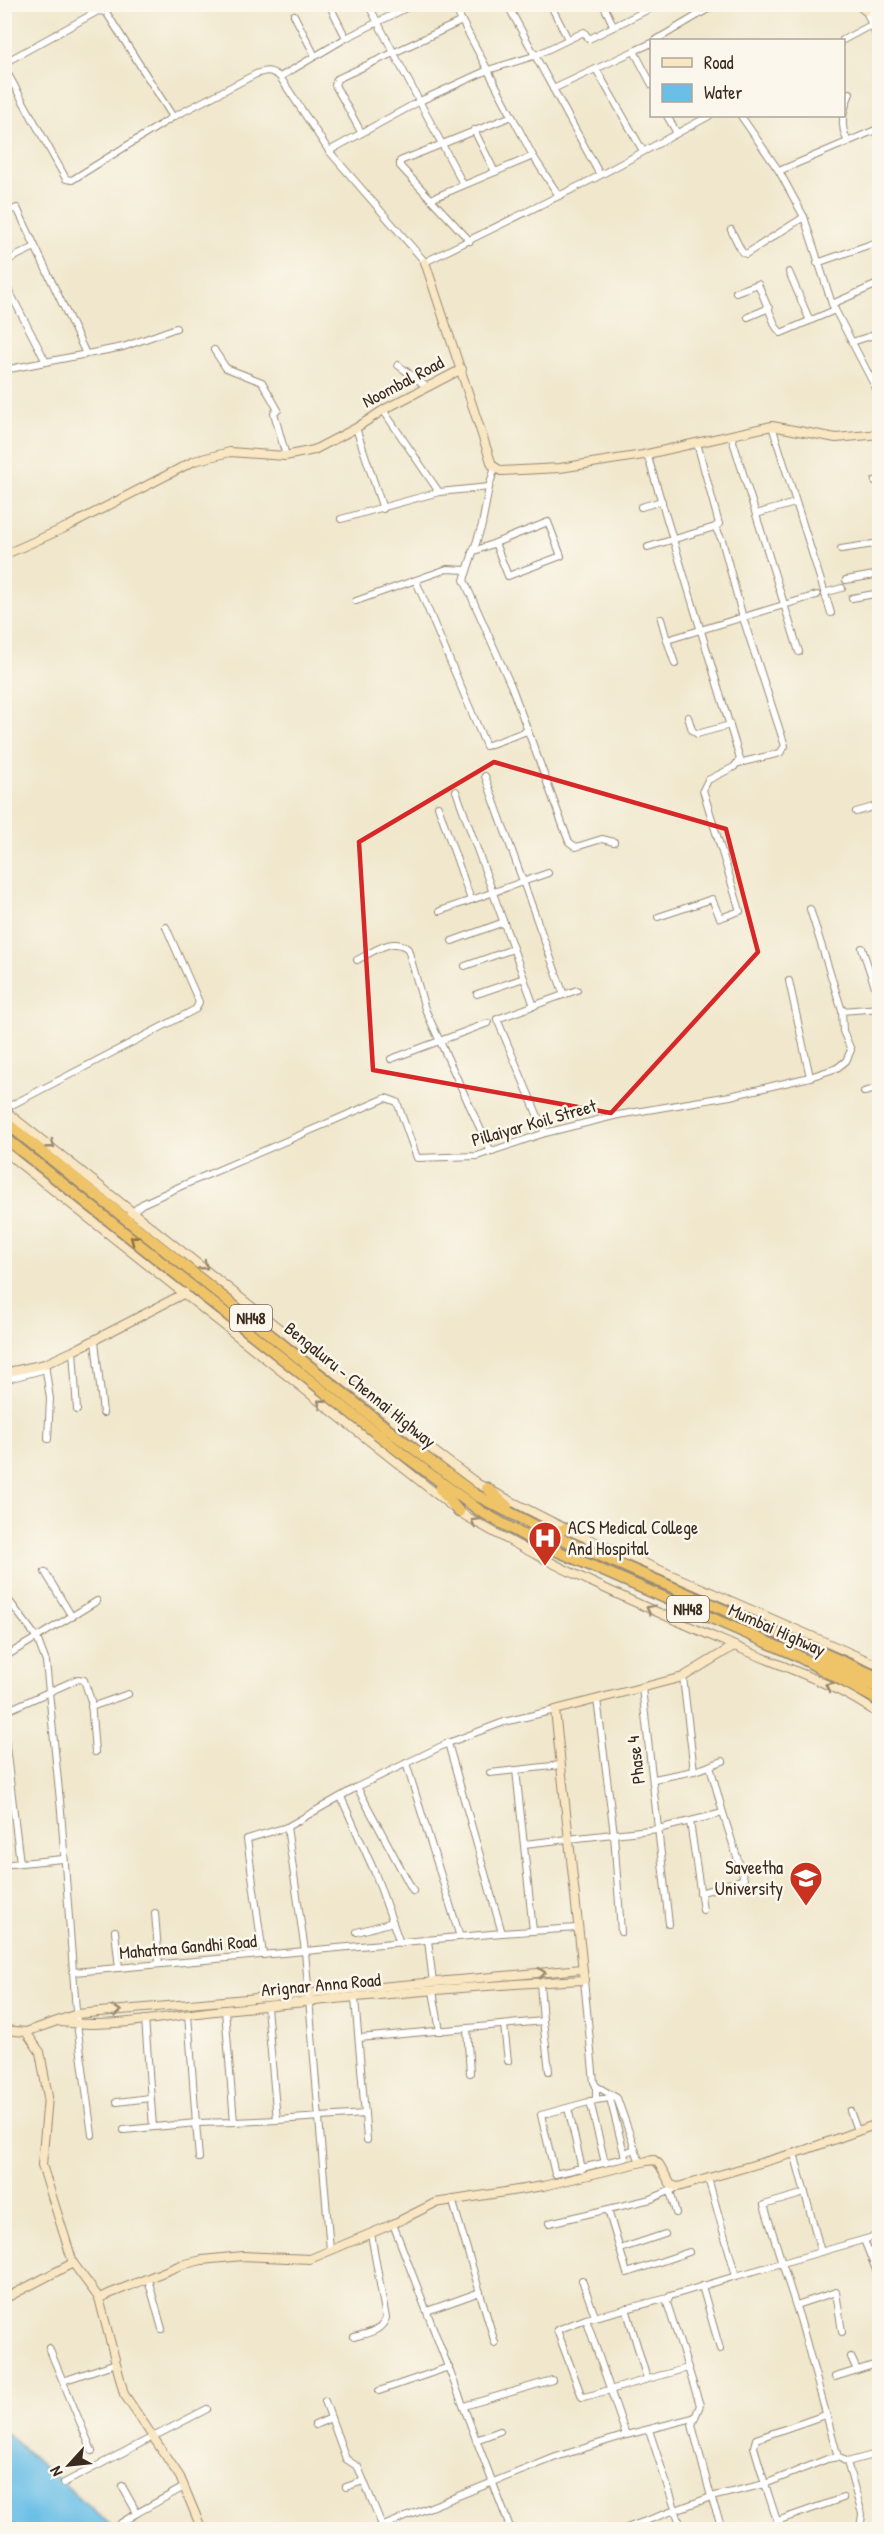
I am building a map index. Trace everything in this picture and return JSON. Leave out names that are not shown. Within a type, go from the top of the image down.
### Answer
[{"type":"highway","name":"Bengaluru - Chennai Highway","points":[[4,1121],[130,1214],[432,1463],[502,1509],[530,1524]]},
{"type":"highway","name":"Bengaluru - Chennai Highway","points":[[4,1137],[389,1443],[455,1494],[496,1520]]},
{"type":"highway","points":[[389,1443],[398,1454],[447,1495],[459,1512]]},
{"type":"highway","points":[[486,1488],[530,1524]]},
{"type":"highway","name":"Mumbai Highway","points":[[496,1520],[532,1540],[759,1639],[844,1679],[879,1701]]},
{"type":"highway","name":"NH48","points":[[530,1524],[879,1678]]},
{"type":"highway","points":[[549,1533],[566,1529]]},
{"type":"highway","points":[[759,1639],[817,1658],[879,1689]]},
{"type":"street","points":[[329,4],[346,38]]},
{"type":"street","points":[[368,4],[463,184]]},
{"type":"street","points":[[280,77],[346,38],[414,4]]},
{"type":"street","points":[[453,4],[533,156],[559,196]]},
{"type":"street","points":[[507,4],[600,175]]},
{"type":"street","points":[[550,4],[568,39]]},
{"type":"street","points":[[603,4],[614,27]]},
{"type":"street","points":[[329,151],[420,101],[488,70],[534,56],[584,32],[589,39],[659,4]]},
{"type":"street","points":[[857,4],[879,12]]},
{"type":"street","points":[[658,39],[713,6]]},
{"type":"street","points":[[865,8],[879,45]]},
{"type":"street","points":[[173,117],[106,12],[98,11],[4,65],[66,179],[72,180],[173,117],[266,70],[280,77],[329,151],[425,262],[462,369]]},
{"type":"street","points":[[294,15],[315,56]]},
{"type":"street","points":[[361,132],[335,85],[337,79],[462,21]]},
{"type":"street","points":[[845,39],[871,25]]},
{"type":"street","points":[[553,89],[650,43]]},
{"type":"street","points":[[634,51],[650,83]]},
{"type":"street","points":[[596,69],[643,152]]},
{"type":"street","points":[[845,111],[850,93]]},
{"type":"street","points":[[470,241],[400,166],[400,161],[512,116]]},
{"type":"street","points":[[668,117],[676,133]]},
{"type":"street","points":[[425,262],[600,175],[707,117]]},
{"type":"street","points":[[742,117],[779,171],[804,217],[833,307],[879,396]]},
{"type":"street","points":[[843,117],[841,126],[848,142]]},
{"type":"street","points":[[779,171],[879,128]]},
{"type":"street","points":[[474,130],[495,172]]},
{"type":"street","points":[[431,200],[463,184],[533,156]]},
{"type":"street","points":[[4,213],[17,208],[86,354]]},
{"type":"street","points":[[731,230],[742,252],[746,254],[804,217]]},
{"type":"street","points":[[817,263],[879,242]]},
{"type":"street","points":[[4,262],[35,247]]},
{"type":"street","points":[[789,272],[810,321]]},
{"type":"street","points":[[4,281],[46,362]]},
{"type":"street","points":[[736,292],[758,284],[782,333],[810,321],[879,283]]},
{"type":"street","points":[[748,317],[769,308]]},
{"type":"street","points":[[4,370],[123,347],[176,328]]},
{"type":"street","points":[[852,342],[879,333]]},
{"type":"street","points":[[214,350],[226,368],[262,382],[279,410],[274,413],[275,425],[286,456]]},
{"type":"street","points":[[398,365],[427,387]]},
{"type":"street","name":"Noombal Road","points":[[4,555],[69,526],[194,460],[230,452],[286,456],[314,450],[356,428],[383,410],[462,369],[492,465],[495,467]]},
{"type":"street","points":[[383,410],[439,492]]},
{"type":"street","points":[[614,842],[602,838],[576,847],[569,842],[512,688],[464,580],[482,525],[495,467],[501,471],[560,468],[646,454],[772,426],[836,438],[879,434]]},
{"type":"street","points":[[772,426],[821,594],[831,613]]},
{"type":"street","points":[[356,428],[383,509]]},
{"type":"street","points":[[731,435],[799,652]]},
{"type":"street","points":[[648,547],[719,524],[697,443]]},
{"type":"street","points":[[646,454],[675,540],[739,754],[739,763]]},
{"type":"street","points":[[341,519],[439,492],[489,487]]},
{"type":"street","points":[[641,507],[662,501]]},
{"type":"street","points":[[756,514],[795,503]]},
{"type":"street","points":[[472,552],[548,522],[561,556],[508,576]]},
{"type":"street","points":[[658,917],[712,899],[720,918],[740,911],[703,790],[708,780],[739,763],[780,753],[785,746],[743,618],[728,559],[715,527]]},
{"type":"street","points":[[495,543],[512,585]]},
{"type":"street","points":[[841,549],[879,543]]},
{"type":"street","points":[[356,601],[447,569],[466,570]]},
{"type":"street","points":[[846,580],[879,574]]},
{"type":"street","points":[[416,581],[486,746],[527,731]]},
{"type":"street","points":[[668,640],[842,588]]},
{"type":"street","points":[[852,598],[879,593]]},
{"type":"street","points":[[661,619],[675,664]]},
{"type":"street","points":[[688,717],[692,730],[697,734],[730,724]]},
{"type":"street","points":[[484,776],[564,995]]},
{"type":"street","points":[[456,791],[534,1006]]},
{"type":"street","points":[[856,812],[879,805]]},
{"type":"street","points":[[438,806],[471,900]]},
{"type":"street","points":[[440,911],[548,873]]},
{"type":"street","points":[[810,909],[842,1011],[879,1008]]},
{"type":"street","points":[[452,941],[504,922]]},
{"type":"street","points":[[166,927],[199,1002],[196,1009],[4,1109],[130,1214],[426,1445],[486,1488],[566,1529],[879,1666]]},
{"type":"street","points":[[357,960],[393,943],[400,943],[408,949],[425,1009],[438,1041],[491,1152]]},
{"type":"street","points":[[862,948],[879,1002]]},
{"type":"street","points":[[465,966],[513,949]]},
{"type":"street","points":[[870,970],[879,969]]},
{"type":"street","points":[[477,994],[524,978]]},
{"type":"street","points":[[789,981],[810,1077]]},
{"type":"street","points":[[545,1133],[497,1019],[577,990]]},
{"type":"street","name":"Pillaiyar Koil Street","points":[[130,1214],[179,1187],[386,1098],[397,1102],[414,1152],[419,1158],[467,1158],[545,1133],[618,1115],[730,1096],[810,1077],[837,1068],[849,1057],[851,1050],[843,1031],[842,1011]]},
{"type":"street","points":[[391,1059],[488,1023]]},
{"type":"street","points":[[864,1092],[879,1088]]},
{"type":"street","points":[[4,1150],[459,1512],[517,1546],[734,1646],[825,1684],[879,1715]]},
{"type":"street","points":[[4,1380],[18,1373],[46,1366],[185,1293]]},
{"type":"street","points":[[95,1341],[103,1413]]},
{"type":"street","points":[[74,1352],[77,1410]]},
{"type":"street","points":[[46,1366],[50,1399],[48,1439]]},
{"type":"street","points":[[4,1373],[18,1373]]},
{"type":"street","points":[[45,1572],[72,1617]]},
{"type":"street","points":[[4,1594],[38,1638],[46,1662],[62,1811],[63,1859],[77,2019],[92,2135]]},
{"type":"street","points":[[6,1656],[97,1601]]},
{"type":"street","points":[[263,1955],[247,1839],[287,1827],[357,1787],[448,1743],[504,1722],[683,1677],[734,1646]]},
{"type":"street","points":[[683,1677],[694,1771]]},
{"type":"street","points":[[4,1712],[50,1690],[78,1679],[84,1680],[91,1707],[95,1752]]},
{"type":"street","name":"Phase 4","points":[[642,1688],[669,1924]]},
{"type":"street","points":[[91,1707],[129,1694]]},
{"type":"street","points":[[597,1699],[614,1834],[621,1932]]},
{"type":"street","points":[[555,1710],[596,2086],[593,2101],[605,2163]]},
{"type":"street","points":[[4,1730],[7,1772],[21,1863]]},
{"type":"street","points":[[448,1743],[502,1933]]},
{"type":"street","points":[[654,1779],[694,1771],[723,1761]]},
{"type":"street","points":[[406,1763],[460,1937]]},
{"type":"street","points":[[490,1773],[561,1765]]},
{"type":"street","points":[[700,1893],[744,1880],[709,1766]]},
{"type":"street","points":[[516,1770],[532,1931]]},
{"type":"street","points":[[357,1787],[413,1891]]},
{"type":"street","points":[[341,1797],[361,1839],[400,1942]]},
{"type":"street","points":[[524,1844],[658,1828],[723,1813]]},
{"type":"street","points":[[690,1822],[703,1910]]},
{"type":"street","points":[[287,1827],[305,1951],[330,2250]]},
{"type":"street","points":[[11,1864],[63,1859]]},
{"type":"street","points":[[155,1913],[159,1964]]},
{"type":"street","points":[[357,1932],[393,1922]]},
{"type":"street","name":"Mahatma Gandhi Road","points":[[74,1972],[577,1928]]},
{"type":"street","points":[[115,1931],[119,1968]]},
{"type":"street","points":[[428,1940],[440,2031]]},
{"type":"street","name":"Arignar Anna Road","points":[[4,2031],[26,2032],[77,2019],[433,1987],[582,1970]]},
{"type":"street","name":"Arignar Anna Road","points":[[77,2019],[145,2019],[267,2007],[308,1999],[355,1998],[433,1987],[584,1980]]},
{"type":"street","points":[[540,1983],[549,2071]]},
{"type":"street","points":[[355,1998],[367,2140]]},
{"type":"street","points":[[267,2007],[277,2120]]},
{"type":"street","points":[[225,2010],[234,2122]]},
{"type":"street","points":[[188,2014],[199,2158]]},
{"type":"street","points":[[145,2019],[153,2127]]},
{"type":"street","points":[[359,2038],[543,2021]]},
{"type":"street","points":[[504,2025],[508,2061]]},
{"type":"street","points":[[467,2029],[470,2073]]},
{"type":"street","points":[[26,2032],[40,2052],[48,2097],[42,2165],[73,2263],[99,2298],[124,2394],[155,2437],[184,2487],[202,2527]]},
{"type":"street","points":[[879,2069],[879,2080]]},
{"type":"street","points":[[596,2086],[617,2098],[640,2163]]},
{"type":"street","points":[[117,2102],[150,2098]]},
{"type":"street","points":[[610,2098],[625,2158],[555,2174],[541,2115],[593,2101],[610,2098]]},
{"type":"street","points":[[568,2108],[582,2169]]},
{"type":"street","points":[[850,2111],[857,2130]]},
{"type":"street","points":[[124,2130],[196,2123],[365,2114]]},
{"type":"street","points":[[549,2223],[651,2199],[673,2189],[795,2153],[879,2122]]},
{"type":"street","points":[[624,2153],[635,2149]]},
{"type":"street","points":[[795,2153],[821,2252]]},
{"type":"street","points":[[99,2298],[181,2265],[202,2260],[243,2256],[310,2259],[371,2234],[418,2210],[452,2199],[543,2186],[654,2160],[659,2164],[673,2189],[676,2213]]},
{"type":"street","points":[[708,2178],[736,2276]]},
{"type":"street","points":[[805,2193],[764,2205],[796,2305],[838,2457],[848,2462],[879,2453]]},
{"type":"street","points":[[452,2199],[495,2343]]},
{"type":"street","points":[[608,2210],[627,2273],[689,2252]]},
{"type":"street","points":[[393,2224],[511,2529]]},
{"type":"street","points":[[354,2337],[377,2330],[383,2326],[386,2318],[371,2234]]},
{"type":"street","points":[[620,2250],[665,2234]]},
{"type":"street","points":[[688,2368],[581,2396],[558,2333],[560,2327],[595,2316],[668,2298],[879,2235]]},
{"type":"street","points":[[864,2240],[879,2280]]},
{"type":"street","points":[[5,2298],[73,2263]]},
{"type":"street","points":[[148,2279],[162,2329]]},
{"type":"street","points":[[582,2280],[595,2316]]},
{"type":"street","points":[[702,2286],[720,2349]]},
{"type":"street","points":[[427,2312],[480,2292]]},
{"type":"street","points":[[796,2305],[836,2292],[842,2332]]},
{"type":"street","points":[[668,2298],[668,2309],[700,2405],[693,2418],[693,2426],[711,2497],[723,2529]]},
{"type":"street","points":[[626,2308],[647,2379]]},
{"type":"street","points":[[586,2319],[626,2435]]},
{"type":"street","points":[[49,2348],[92,2451]]},
{"type":"street","points":[[851,2357],[857,2370]]},
{"type":"street","points":[[63,2381],[116,2363]]},
{"type":"street","points":[[835,2377],[879,2363]]},
{"type":"street","points":[[379,2391],[449,2367]]},
{"type":"street","points":[[464,2406],[552,2380]]},
{"type":"street","points":[[325,2401],[346,2459],[356,2464],[383,2527]]},
{"type":"street","points":[[64,2482],[207,2409]]},
{"type":"street","points":[[780,2529],[754,2447],[756,2439],[825,2415]]},
{"type":"street","points":[[315,2425],[331,2418]]},
{"type":"street","points":[[373,2529],[383,2527],[556,2457],[626,2435],[693,2418]]},
{"type":"street","points":[[649,2430],[682,2529]]},
{"type":"street","points":[[476,2440],[500,2431]]},
{"type":"street","points":[[624,2529],[674,2508],[765,2484],[838,2457]]},
{"type":"street","points":[[848,2462],[862,2514],[860,2529]]},
{"type":"street","points":[[346,2487],[363,2481]]},
{"type":"street","points":[[122,2486],[137,2513]]},
{"type":"street","points":[[121,2523],[184,2487]]},
{"type":"street","points":[[777,2521],[843,2498]]},
{"type":"highlighted area","points":[[494,762],[726,829],[758,952],[611,1113],[373,1070],[359,842]]},
{"type":"water","points":[[4,2431],[115,2529],[18,2529],[5,2519]]},
{"type":"place","name":"ACS Medical College And Hospital","points":[[545,1567]]},
{"type":"place","name":"Saveetha University","points":[[806,1907]]}]
